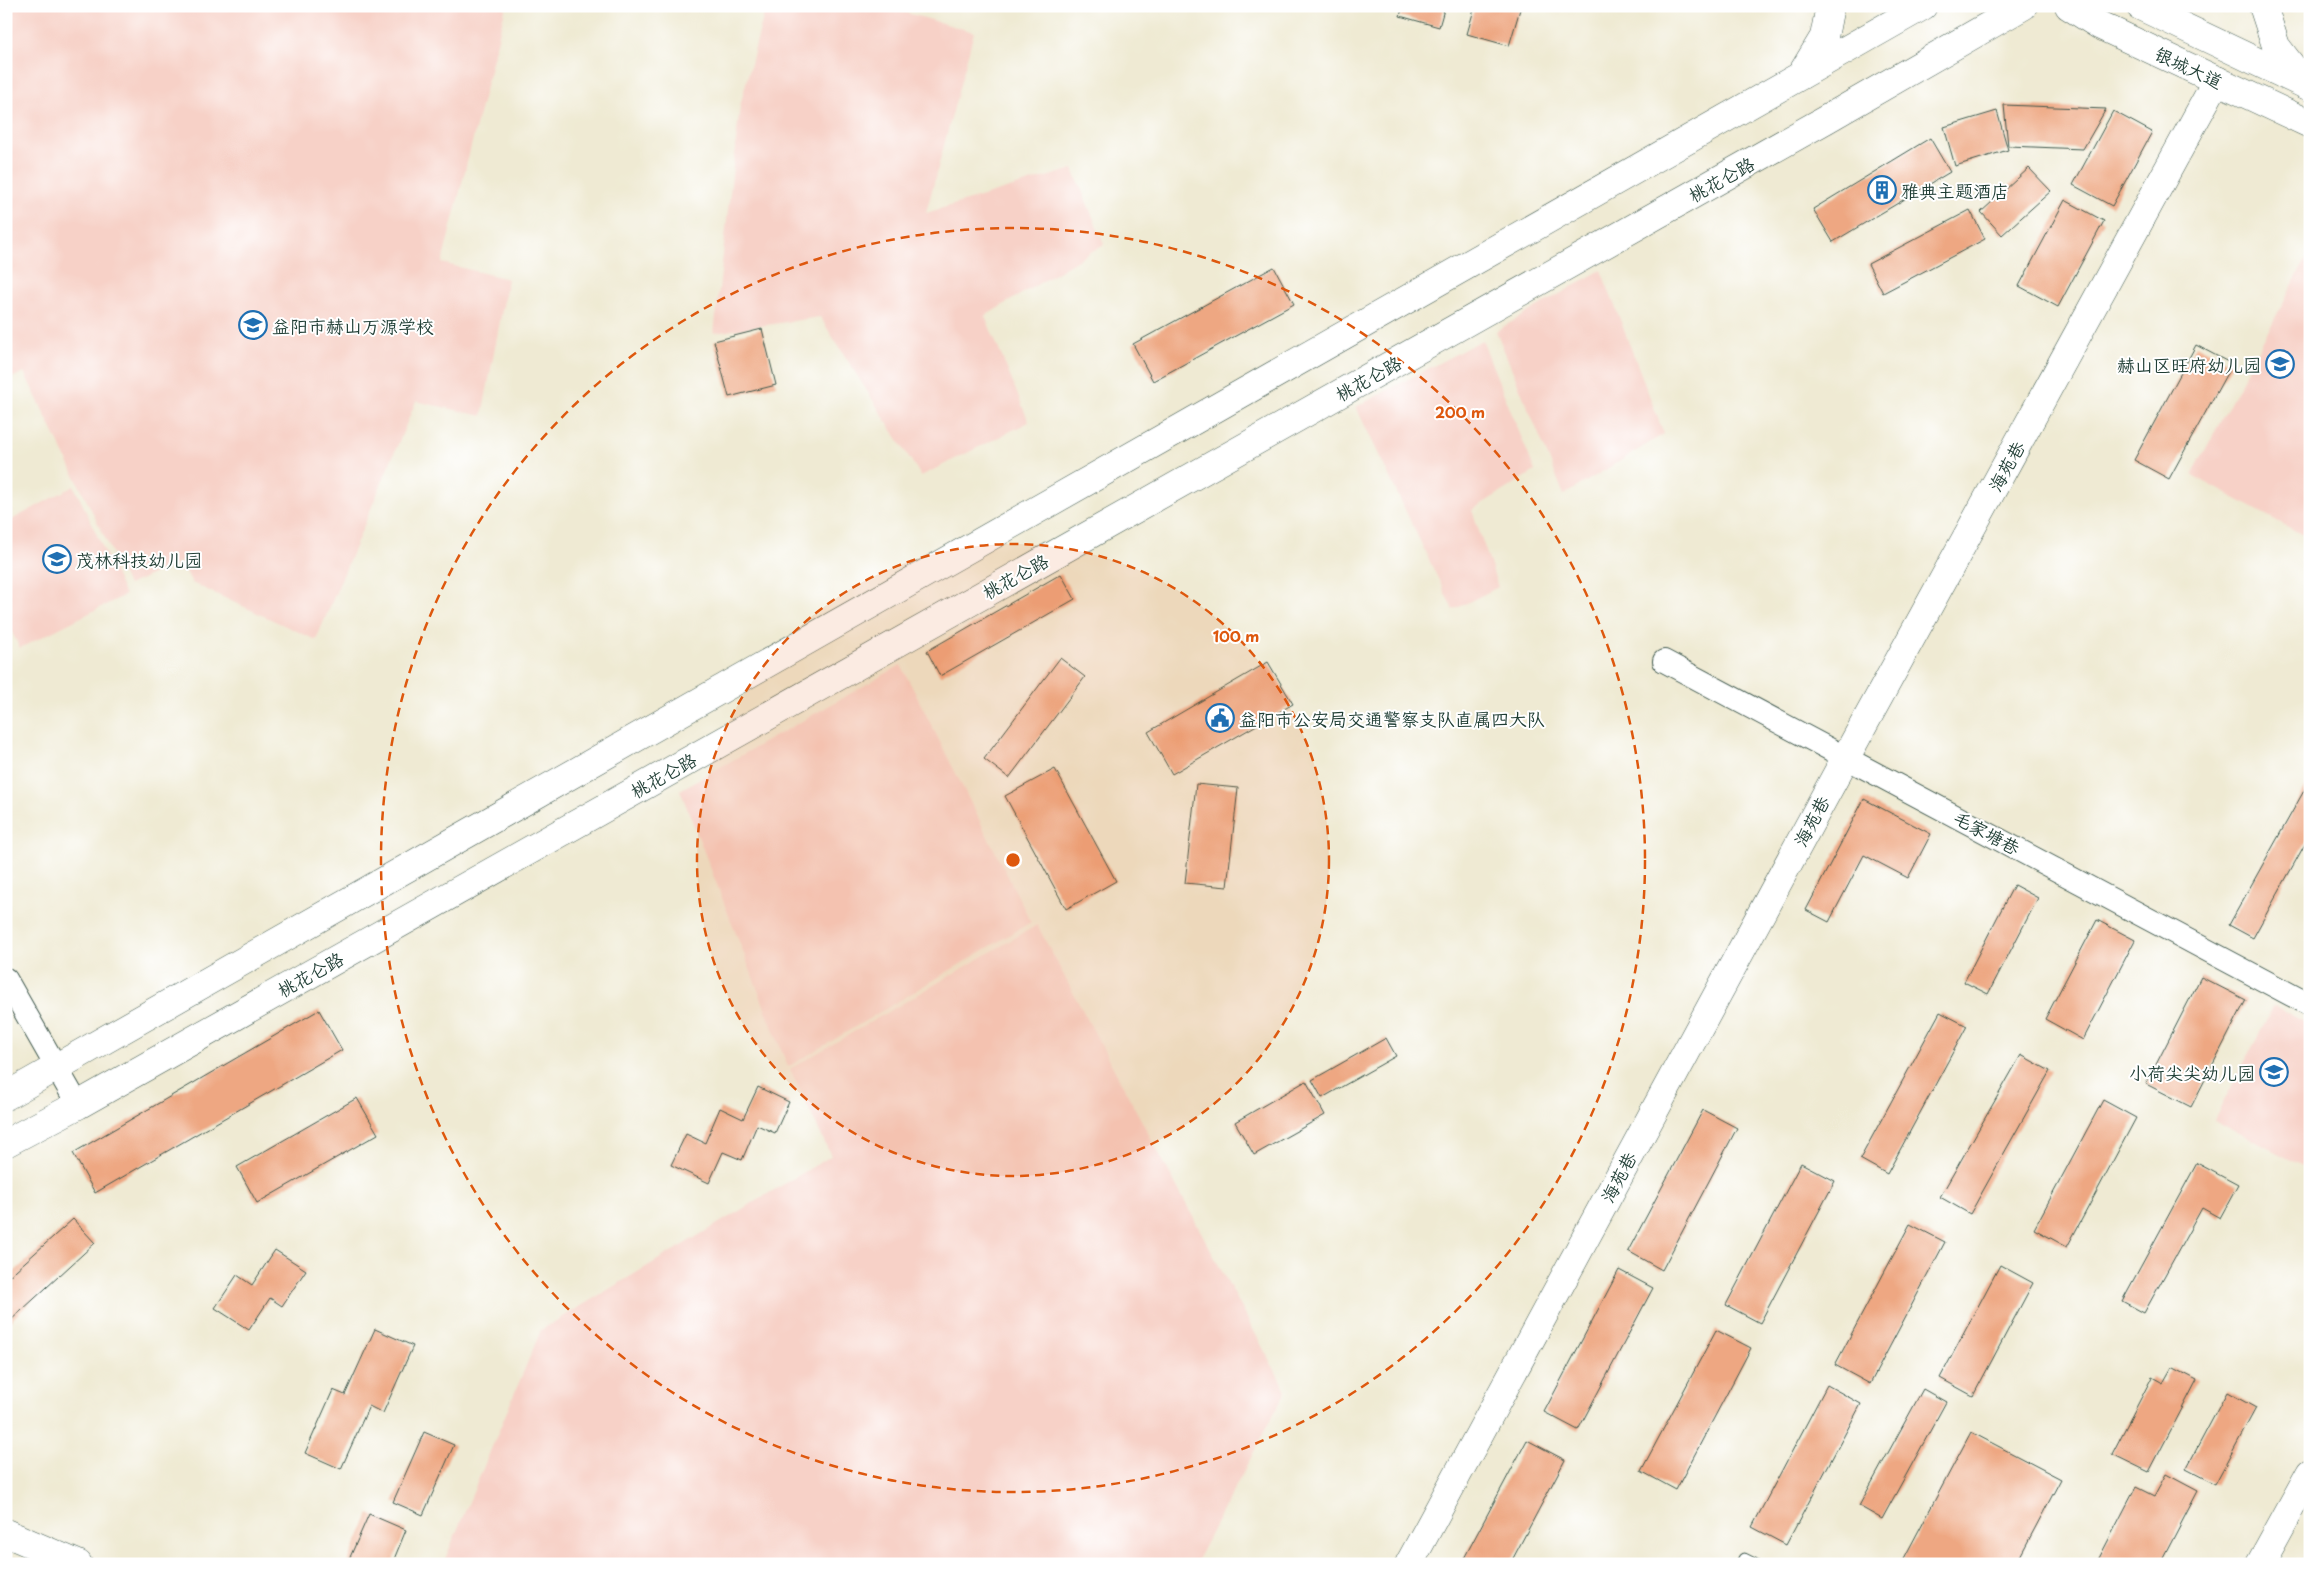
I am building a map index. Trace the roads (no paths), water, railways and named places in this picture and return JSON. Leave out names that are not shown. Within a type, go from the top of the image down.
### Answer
[{"type":"main road","points":[[1800,77],[1824,37],[1830,6]]},
{"type":"main road","points":[[6,1096],[57,1069],[1922,6]]},
{"type":"main road","name":"桃花仑路","points":[[6,1143],[78,1105],[1816,125],[2023,6]]},
{"type":"main road","name":"银城大道","points":[[2069,6],[2099,25],[2310,124]]},
{"type":"main road","name":"银城大道","points":[[2140,6],[2308,86]]},
{"type":"main road","points":[[2263,6],[2276,46],[2308,86]]},
{"type":"main road","name":"海苑巷","points":[[1409,1564],[1846,757],[2217,80]]},
{"type":"main road","points":[[2260,1564],[2310,1473]]},
{"type":"main road","points":[[6,1533],[78,1564]]},
{"type":"street","name":"毛家塘巷","points":[[1664,661],[2310,1005]]},
{"type":"street","points":[[6,979],[78,1105]]},
{"type":"lane","points":[[1742,1564],[1744,1559],[1754,1564]]},
{"type":"place","name":"雅典主题酒店","points":[[1882,190]]},
{"type":"place","name":"益阳市赫山万源学校","points":[[253,325]]},
{"type":"place","name":"赫山区旺府幼儿园","points":[[2280,364]]},
{"type":"place","name":"茂林科技幼儿园","points":[[57,559]]},
{"type":"place","name":"益阳市公安局交通警察支队直属四大队","points":[[1220,718]]},
{"type":"place","name":"小荷尖尖幼儿园","points":[[2274,1072]]}]
